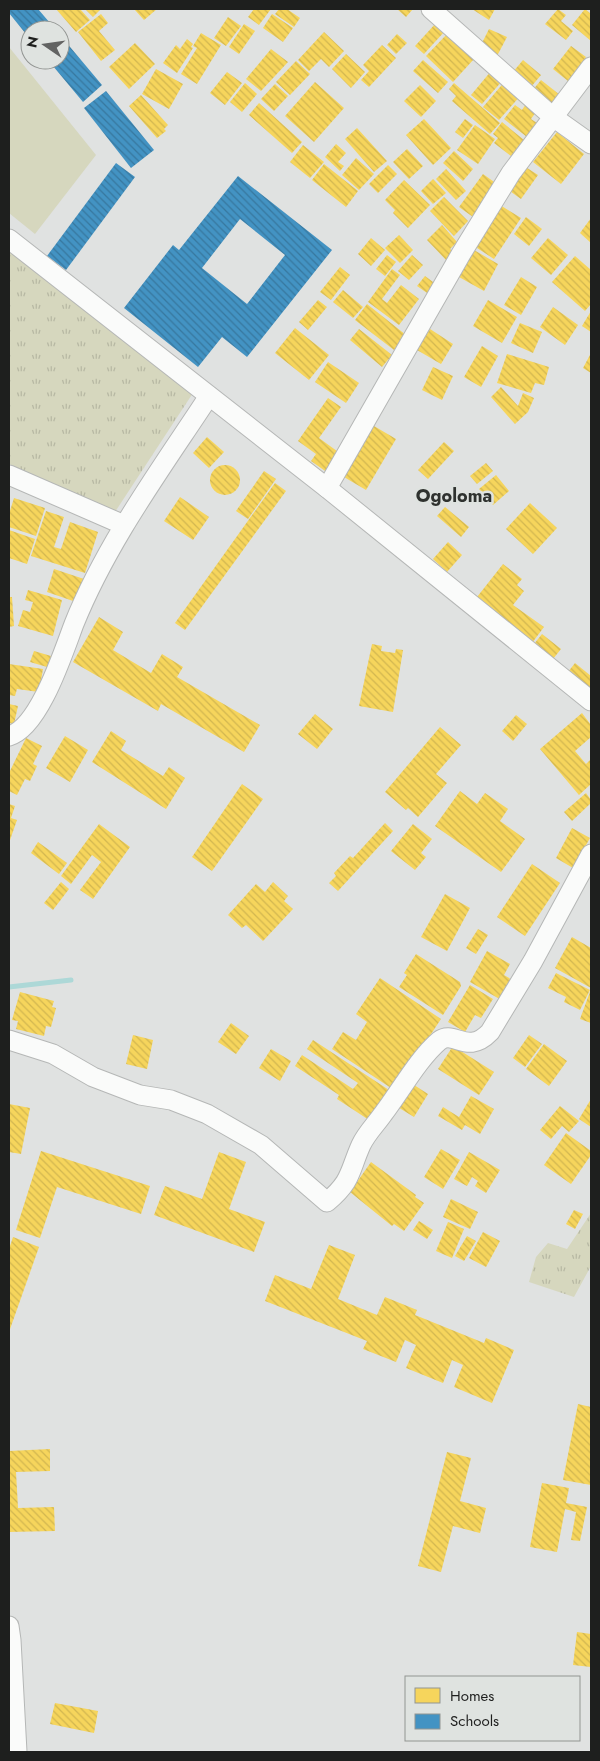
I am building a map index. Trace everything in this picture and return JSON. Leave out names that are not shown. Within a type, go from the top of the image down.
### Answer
[{"type":"street","points":[[431,9],[553,117],[591,144]]},
{"type":"street","points":[[327,488],[461,254],[512,172],[591,67]]},
{"type":"street","points":[[9,239],[327,488],[591,702]]},
{"type":"street","points":[[9,736],[22,730],[30,721],[58,666],[92,585],[124,525],[209,396]]},
{"type":"street","points":[[9,475],[124,525]]},
{"type":"street","points":[[9,1040],[53,1054],[93,1077],[140,1095],[171,1100],[207,1114],[261,1145],[327,1202],[343,1189],[354,1168],[362,1144],[440,1040],[449,1038],[476,1044],[482,1041],[490,1032],[534,961],[591,854]]},
{"type":"street","points":[[9,1626],[12,1640],[17,1752]]},
{"type":"green space","points":[[9,47],[20,61],[20,70],[28,70],[96,155],[35,234],[9,213]]},
{"type":"green space","points":[[9,250],[193,393],[115,512],[9,464]]},
{"type":"green space","points":[[591,1213],[591,1266],[574,1297],[529,1282],[536,1257],[548,1243],[567,1249]]},
{"type":"building: Homes","points":[[56,9],[80,9],[90,20],[76,32],[70,25],[70,20],[66,20]]},
{"type":"building: Homes","points":[[85,9],[101,9],[93,17]]},
{"type":"building: Homes","points":[[134,9],[157,9],[144,20]]},
{"type":"building: Homes","points":[[254,9],[271,9],[259,25],[248,17]]},
{"type":"building: Homes","points":[[279,9],[287,9],[300,18],[294,27],[275,14]]},
{"type":"building: Homes","points":[[397,9],[413,9],[406,17]]},
{"type":"building: Homes","points":[[472,9],[495,9],[489,20]]},
{"type":"building: Homes","points":[[558,9],[566,15],[561,21],[573,31],[566,40],[545,24]]},
{"type":"building: Homes","points":[[585,9],[591,14],[591,41],[572,25]]},
{"type":"building: Homes","points":[[101,14],[108,23],[99,31],[115,50],[101,61],[78,32]]},
{"type":"building: Homes","points":[[272,14],[293,28],[283,42],[263,28]]},
{"type":"building: Homes","points":[[228,17],[241,26],[226,46],[214,38]]},
{"type":"building: Homes","points":[[436,23],[445,31],[424,54],[415,46]]},
{"type":"building: Homes","points":[[244,24],[255,31],[239,54],[229,47]]},
{"type":"building: Homes","points":[[489,29],[507,37],[497,56],[480,47]]},
{"type":"building: Homes","points":[[324,32],[344,51],[329,67],[321,59],[309,71],[298,60]]},
{"type":"building: Homes","points":[[201,33],[221,45],[197,84],[181,74],[197,48],[193,46]]},
{"type":"building: Homes","points":[[448,33],[474,59],[453,82],[426,56]]},
{"type":"building: Homes","points":[[397,34],[407,43],[396,54],[387,45]]},
{"type":"building: Homes","points":[[187,39],[193,44],[191,47],[193,48],[177,73],[163,63],[176,45],[180,49]]},
{"type":"building: Homes","points":[[135,43],[155,64],[129,89],[109,67]]},
{"type":"building: Homes","points":[[382,45],[396,58],[369,87],[361,80],[369,71],[363,65]]},
{"type":"building: Homes","points":[[571,46],[586,57],[568,81],[553,69]]},
{"type":"building: Homes","points":[[271,49],[288,62],[261,91],[246,79]]},
{"type":"building: Homes","points":[[346,54],[365,72],[351,88],[332,69]]},
{"type":"building: Homes","points":[[423,60],[448,82],[438,93],[413,71]]},
{"type":"building: Homes","points":[[523,60],[541,75],[531,87],[513,72]]},
{"type":"building: Homes","points":[[296,61],[310,74],[290,95],[276,82]]},
{"type":"building: Homes","points":[[156,69],[183,84],[169,109],[142,94]]},
{"type":"building: Homes","points":[[492,70],[503,80],[482,104],[471,95]]},
{"type":"building: Homes","points":[[227,72],[242,83],[225,105],[210,93]]},
{"type":"building: Homes","points":[[506,80],[522,94],[499,120],[483,107]]},
{"type":"building: Homes","points":[[541,80],[560,95],[552,106],[532,91]]},
{"type":"building: Homes","points":[[315,82],[344,108],[314,142],[285,116]]},
{"type":"building: Homes","points":[[245,83],[257,94],[242,112],[230,102]]},
{"type":"building: Homes","points":[[454,83],[500,123],[490,134],[452,101],[456,96],[449,89]]},
{"type":"building: Homes","points":[[275,84],[288,96],[274,111],[261,99]]},
{"type":"building: Homes","points":[[420,85],[436,101],[421,117],[404,101]]},
{"type":"building: Homes","points":[[141,95],[168,125],[164,129],[166,131],[157,138],[129,106]]},
{"type":"building: Homes","points":[[528,101],[538,109],[531,119],[537,123],[527,137],[504,119],[515,105],[522,110]]},
{"type":"building: Homes","points":[[259,103],[302,142],[292,153],[249,115]]},
{"type":"building: Homes","points":[[424,119],[451,148],[433,165],[406,135]]},
{"type":"building: Homes","points":[[465,119],[473,125],[463,138],[455,132]]},
{"type":"building: Homes","points":[[502,122],[524,140],[511,156],[494,143],[498,138],[493,134]]},
{"type":"building: Homes","points":[[475,125],[495,139],[478,164],[457,150]]},
{"type":"building: Homes","points":[[357,128],[387,161],[374,172],[345,139]]},
{"type":"building: Homes","points":[[557,132],[584,154],[561,184],[533,162]]},
{"type":"building: Homes","points":[[336,144],[346,153],[338,162],[344,166],[340,171],[325,157]]},
{"type":"building: Homes","points":[[303,145],[324,162],[310,178],[290,162]]},
{"type":"building: Homes","points":[[407,149],[423,166],[409,179],[393,162]]},
{"type":"building: Homes","points":[[454,151],[473,169],[463,181],[443,163]]},
{"type":"building: Homes","points":[[356,158],[374,174],[359,190],[342,175]]},
{"type":"building: Homes","points":[[324,164],[358,191],[346,207],[312,180]]},
{"type":"building: Homes","points":[[388,165],[397,174],[378,193],[369,184]]},
{"type":"building: Homes","points":[[524,166],[538,175],[521,199],[507,189]]},
{"type":"building: Homes","points":[[446,169],[466,191],[456,200],[436,179]]},
{"type":"building: Homes","points":[[483,174],[497,184],[473,217],[459,207]]},
{"type":"building: Homes","points":[[433,179],[446,193],[433,204],[421,191]]},
{"type":"building: Homes","points":[[404,180],[430,205],[408,228],[393,213],[395,210],[385,200]]},
{"type":"building: Homes","points":[[444,197],[468,221],[454,236],[430,211]]},
{"type":"building: Homes","points":[[500,205],[521,218],[494,259],[474,246]]},
{"type":"building: Homes","points":[[526,217],[542,229],[529,246],[514,234]]},
{"type":"building: Homes","points":[[591,218],[591,243],[580,233]]},
{"type":"building: Homes","points":[[442,225],[457,242],[450,249],[454,252],[446,260],[427,240]]},
{"type":"building: Homes","points":[[399,235],[413,250],[400,263],[385,248]]},
{"type":"building: Homes","points":[[371,238],[385,250],[371,266],[358,254]]},
{"type":"building: Homes","points":[[548,238],[568,255],[551,275],[531,258]]},
{"type":"building: Homes","points":[[474,250],[498,264],[484,291],[459,277]]},
{"type":"building: Homes","points":[[387,255],[396,262],[385,276],[376,269]]},
{"type":"building: Homes","points":[[412,255],[423,265],[409,280],[398,271]]},
{"type":"building: Homes","points":[[575,256],[591,270],[591,304],[585,311],[552,282]]},
{"type":"building: Homes","points":[[340,267],[350,275],[331,300],[320,292]]},
{"type":"building: Homes","points":[[392,269],[400,275],[382,299],[387,303],[401,285],[419,299],[399,325],[368,302]]},
{"type":"building: Homes","points":[[425,276],[437,285],[430,295],[417,286]]},
{"type":"building: Homes","points":[[521,277],[537,287],[521,315],[504,305]]},
{"type":"building: Homes","points":[[343,290],[363,307],[353,318],[333,302]]},
{"type":"building: Homes","points":[[318,300],[327,307],[308,330],[299,322]]},
{"type":"building: Homes","points":[[488,300],[517,317],[502,343],[473,326]]},
{"type":"building: Homes","points":[[367,304],[406,335],[394,350],[355,320]]},
{"type":"building: Homes","points":[[553,307],[578,325],[565,345],[540,327]]},
{"type":"building: Homes","points":[[591,311],[591,332],[582,326]]},
{"type":"building: Homes","points":[[520,323],[542,332],[533,353],[511,343]]},
{"type":"building: Homes","points":[[295,328],[329,355],[309,380],[275,353]]},
{"type":"building: Homes","points":[[359,329],[392,355],[382,367],[350,340]]},
{"type":"building: Homes","points":[[430,329],[453,344],[441,364],[417,350]]},
{"type":"building: Homes","points":[[482,346],[498,356],[481,387],[464,377]]},
{"type":"building: Homes","points":[[591,353],[591,373],[583,368]]},
{"type":"building: Homes","points":[[507,354],[549,367],[544,385],[535,383],[531,393],[497,383]]},
{"type":"building: Homes","points":[[328,362],[359,383],[346,403],[315,382]]},
{"type":"building: Homes","points":[[433,367],[453,376],[442,400],[422,390]]},
{"type":"building: Homes","points":[[501,387],[518,406],[523,393],[534,398],[528,412],[515,424],[491,397]]},
{"type":"building: Homes","points":[[328,398],[341,407],[319,438],[341,454],[328,473],[311,461],[316,454],[298,441]]},
{"type":"building: Homes","points":[[374,426],[396,439],[366,490],[344,477]]},
{"type":"building: Homes","points":[[207,437],[224,452],[209,468],[193,453]]},
{"type":"building: Homes","points":[[444,442],[454,451],[428,479],[418,470]]},
{"type":"building: Homes","points":[[486,463],[493,471],[477,484],[470,476]]},
{"type":"building: Homes","points":[[225,465],[231,466],[239,474],[239,486],[231,494],[225,495],[219,494],[211,486],[210,480],[211,474],[219,466]]},
{"type":"building: Homes","points":[[264,471],[276,479],[248,519],[236,511]]},
{"type":"building: Homes","points":[[496,475],[509,491],[493,505],[479,489]]},
{"type":"building: Homes","points":[[275,483],[286,491],[185,630],[175,623]]},
{"type":"building: Homes","points":[[180,497],[209,517],[193,540],[164,521]]},
{"type":"building: Homes","points":[[14,498],[45,508],[36,536],[9,527],[9,514]]},
{"type":"building: Homes","points":[[530,503],[557,528],[533,554],[506,529]]},
{"type":"building: Homes","points":[[445,507],[469,527],[461,537],[437,516]]},
{"type":"building: Homes","points":[[46,511],[64,517],[54,547],[61,549],[70,522],[98,532],[85,573],[31,556]]},
{"type":"building: Homes","points":[[9,530],[35,539],[27,564],[9,558]]},
{"type":"building: Homes","points":[[448,542],[462,555],[447,572],[433,559]]},
{"type":"building: Homes","points":[[503,564],[522,579],[517,585],[524,591],[513,605],[544,627],[532,643],[477,597]]},
{"type":"building: Homes","points":[[54,569],[84,579],[76,602],[47,592]]},
{"type":"building: Homes","points":[[28,590],[62,600],[53,636],[18,626],[23,610],[30,612],[33,602],[25,600]]},
{"type":"building: Homes","points":[[9,597],[12,597],[14,626],[9,627]]},
{"type":"building: Homes","points":[[99,617],[123,632],[113,650],[151,673],[162,654],[183,667],[177,677],[260,725],[244,752],[161,704],[158,711],[73,662]]},
{"type":"building: Homes","points":[[542,634],[561,649],[553,659],[534,644]]},
{"type":"building: Homes","points":[[372,644],[382,646],[381,651],[395,653],[396,649],[403,650],[393,712],[359,706]]},
{"type":"building: Homes","points":[[34,651],[51,656],[47,667],[30,662]]},
{"type":"building: Homes","points":[[575,663],[591,676],[591,691],[568,672]]},
{"type":"building: Homes","points":[[9,664],[43,669],[39,692],[17,689],[15,696],[9,695]]},
{"type":"building: Homes","points":[[9,704],[18,706],[14,724],[9,723]]},
{"type":"building: Homes","points":[[582,713],[591,725],[591,737],[575,751],[586,764],[591,759],[591,784],[579,795],[540,749]]},
{"type":"building: Homes","points":[[315,714],[333,729],[317,749],[298,734]]},
{"type":"building: Homes","points":[[516,715],[527,724],[513,741],[502,731]]},
{"type":"building: Homes","points":[[440,727],[461,745],[436,774],[447,783],[418,817],[408,808],[406,810],[385,792]]},
{"type":"building: Homes","points":[[111,731],[126,741],[121,750],[163,776],[169,767],[185,778],[166,809],[92,762]]},
{"type":"building: Homes","points":[[65,736],[88,750],[70,782],[46,768]]},
{"type":"building: Homes","points":[[26,738],[42,746],[33,764],[37,766],[30,781],[25,779],[17,795],[9,791],[9,773]]},
{"type":"building: Homes","points":[[242,784],[263,799],[212,871],[192,857]]},
{"type":"building: Homes","points":[[460,791],[477,804],[485,793],[508,809],[500,821],[525,839],[501,872],[435,826]]},
{"type":"building: Homes","points":[[586,793],[591,803],[572,821],[564,812]]},
{"type":"building: Homes","points":[[9,804],[15,806],[11,818],[17,820],[9,843]]},
{"type":"building: Homes","points":[[385,823],[393,831],[338,891],[329,883],[336,876],[334,873],[350,856],[353,858]]},
{"type":"building: Homes","points":[[99,824],[130,847],[93,899],[80,890],[101,862],[92,855],[71,884],[61,876]]},
{"type":"building: Homes","points":[[413,824],[432,839],[421,853],[426,857],[415,870],[391,851]]},
{"type":"building: Homes","points":[[572,828],[590,838],[573,868],[556,858]]},
{"type":"building: Homes","points":[[38,842],[67,863],[59,874],[31,853]]},
{"type":"building: Homes","points":[[532,864],[560,883],[525,936],[497,917]]},
{"type":"building: Homes","points":[[61,882],[69,889],[53,910],[44,903]]},
{"type":"building: Homes","points":[[273,882],[288,896],[284,901],[293,909],[263,941],[246,925],[242,928],[228,915],[256,884],[265,892]]},
{"type":"building: Homes","points":[[445,894],[470,908],[447,951],[421,937]]},
{"type":"building: Homes","points":[[478,929],[488,935],[476,954],[466,948]]},
{"type":"building: Homes","points":[[572,937],[591,948],[591,988],[555,968]]},
{"type":"building: Homes","points":[[487,951],[510,964],[504,975],[514,981],[503,1001],[470,982]]},
{"type":"building: Homes","points":[[416,954],[460,982],[461,986],[443,1015],[399,987],[407,975],[404,973]]},
{"type":"building: Homes","points":[[556,973],[590,990],[580,1010],[564,1002],[566,997],[548,988]]},
{"type":"building: Homes","points":[[380,978],[441,1019],[394,1090],[332,1049],[343,1032],[356,1040],[367,1022],[356,1014]]},
{"type":"building: Homes","points":[[470,985],[493,999],[481,1018],[475,1015],[465,1032],[448,1022]]},
{"type":"building: Homes","points":[[591,989],[591,1023],[580,1019]]},
{"type":"building: Homes","points":[[20,992],[54,1001],[52,1007],[56,1008],[51,1027],[46,1026],[44,1036],[16,1029],[18,1021],[12,1020]]},
{"type":"building: Homes","points":[[231,1023],[249,1036],[236,1054],[218,1042]]},
{"type":"building: Homes","points":[[133,1035],[153,1040],[147,1069],[126,1064]]},
{"type":"building: Homes","points":[[529,1035],[542,1044],[525,1067],[513,1058]]},
{"type":"building: Homes","points":[[313,1040],[392,1092],[369,1120],[337,1099],[339,1095],[295,1066],[302,1055],[353,1089],[358,1083],[307,1049]]},
{"type":"building: Homes","points":[[544,1044],[567,1061],[549,1086],[526,1069]]},
{"type":"building: Homes","points":[[453,1046],[494,1072],[479,1095],[438,1069]]},
{"type":"building: Homes","points":[[271,1049],[291,1061],[280,1081],[259,1068]]},
{"type":"building: Homes","points":[[411,1083],[428,1094],[414,1117],[396,1106]]},
{"type":"building: Homes","points":[[471,1096],[494,1109],[480,1134],[465,1125],[462,1130],[438,1116],[443,1107],[459,1117]]},
{"type":"building: Homes","points":[[591,1099],[591,1127],[579,1119]]},
{"type":"building: Homes","points":[[9,1104],[30,1108],[21,1154],[9,1152]]},
{"type":"building: Homes","points":[[560,1106],[579,1121],[569,1132],[562,1126],[551,1139],[540,1130]]},
{"type":"building: Homes","points":[[566,1133],[591,1151],[591,1155],[571,1184],[544,1165]]},
{"type":"building: Homes","points":[[441,1149],[460,1160],[443,1189],[424,1177]]},
{"type":"building: Homes","points":[[41,1151],[150,1186],[141,1214],[57,1187],[40,1238],[16,1230]]},
{"type":"building: Homes","points":[[219,1152],[246,1162],[229,1209],[265,1222],[254,1252],[154,1215],[165,1186],[202,1199]]},
{"type":"building: Homes","points":[[469,1152],[500,1170],[486,1193],[475,1186],[478,1181],[472,1177],[467,1186],[454,1179]]},
{"type":"building: Homes","points":[[371,1162],[424,1203],[404,1231],[394,1224],[392,1226],[350,1192]]},
{"type":"building: Homes","points":[[451,1199],[478,1212],[470,1229],[443,1217]]},
{"type":"building: Homes","points":[[574,1210],[583,1214],[575,1229],[566,1224]]},
{"type":"building: Homes","points":[[419,1221],[433,1230],[427,1239],[413,1230]]},
{"type":"building: Homes","points":[[448,1222],[464,1229],[452,1258],[436,1251]]},
{"type":"building: Homes","points":[[483,1232],[500,1241],[486,1267],[469,1258]]},
{"type":"building: Homes","points":[[467,1236],[476,1241],[464,1261],[455,1256]]},
{"type":"building: Homes","points":[[13,1237],[39,1247],[9,1332],[9,1249]]},
{"type":"building: Homes","points":[[329,1245],[355,1255],[338,1299],[377,1315],[385,1297],[417,1310],[415,1315],[484,1343],[486,1338],[514,1350],[492,1403],[454,1387],[463,1365],[452,1360],[443,1383],[406,1368],[416,1345],[405,1340],[396,1362],[363,1349],[367,1341],[265,1301],[275,1275],[311,1289]]},
{"type":"building: Homes","points":[[578,1404],[591,1407],[591,1485],[563,1480]]},
{"type":"building: Homes","points":[[50,1449],[50,1471],[16,1472],[18,1508],[54,1507],[55,1531],[9,1532],[9,1451]]},
{"type":"building: Homes","points":[[447,1452],[471,1458],[460,1501],[486,1508],[480,1533],[453,1526],[441,1572],[418,1566]]},
{"type":"building: Homes","points":[[542,1483],[569,1488],[566,1503],[587,1507],[580,1541],[571,1540],[576,1512],[565,1509],[557,1552],[530,1547]]},
{"type":"building: Homes","points":[[577,1632],[591,1634],[591,1667],[573,1665]]},
{"type":"building: Homes","points":[[55,1703],[98,1711],[94,1733],[50,1724]]},
{"type":"building: Schools","points":[[9,9],[38,9],[47,20],[20,20],[20,27],[9,13]]},
{"type":"building: Schools","points":[[70,47],[102,85],[83,102],[56,70],[70,70]]},
{"type":"building: Schools","points":[[106,91],[154,150],[131,168],[84,108]]},
{"type":"building: Schools","points":[[116,163],[135,177],[66,270],[47,256]]},
{"type":"building: Schools","points":[[238,176],[332,250],[247,357],[222,337],[198,367],[124,308],[173,245],[179,250]],"holes":[[[240,219],[285,255],[247,304],[202,268]]]},
{"type":"waterway","points":[[9,987],[71,980]]},
{"type":"district","name":"Ogoloma","points":[[454,496]]}]
